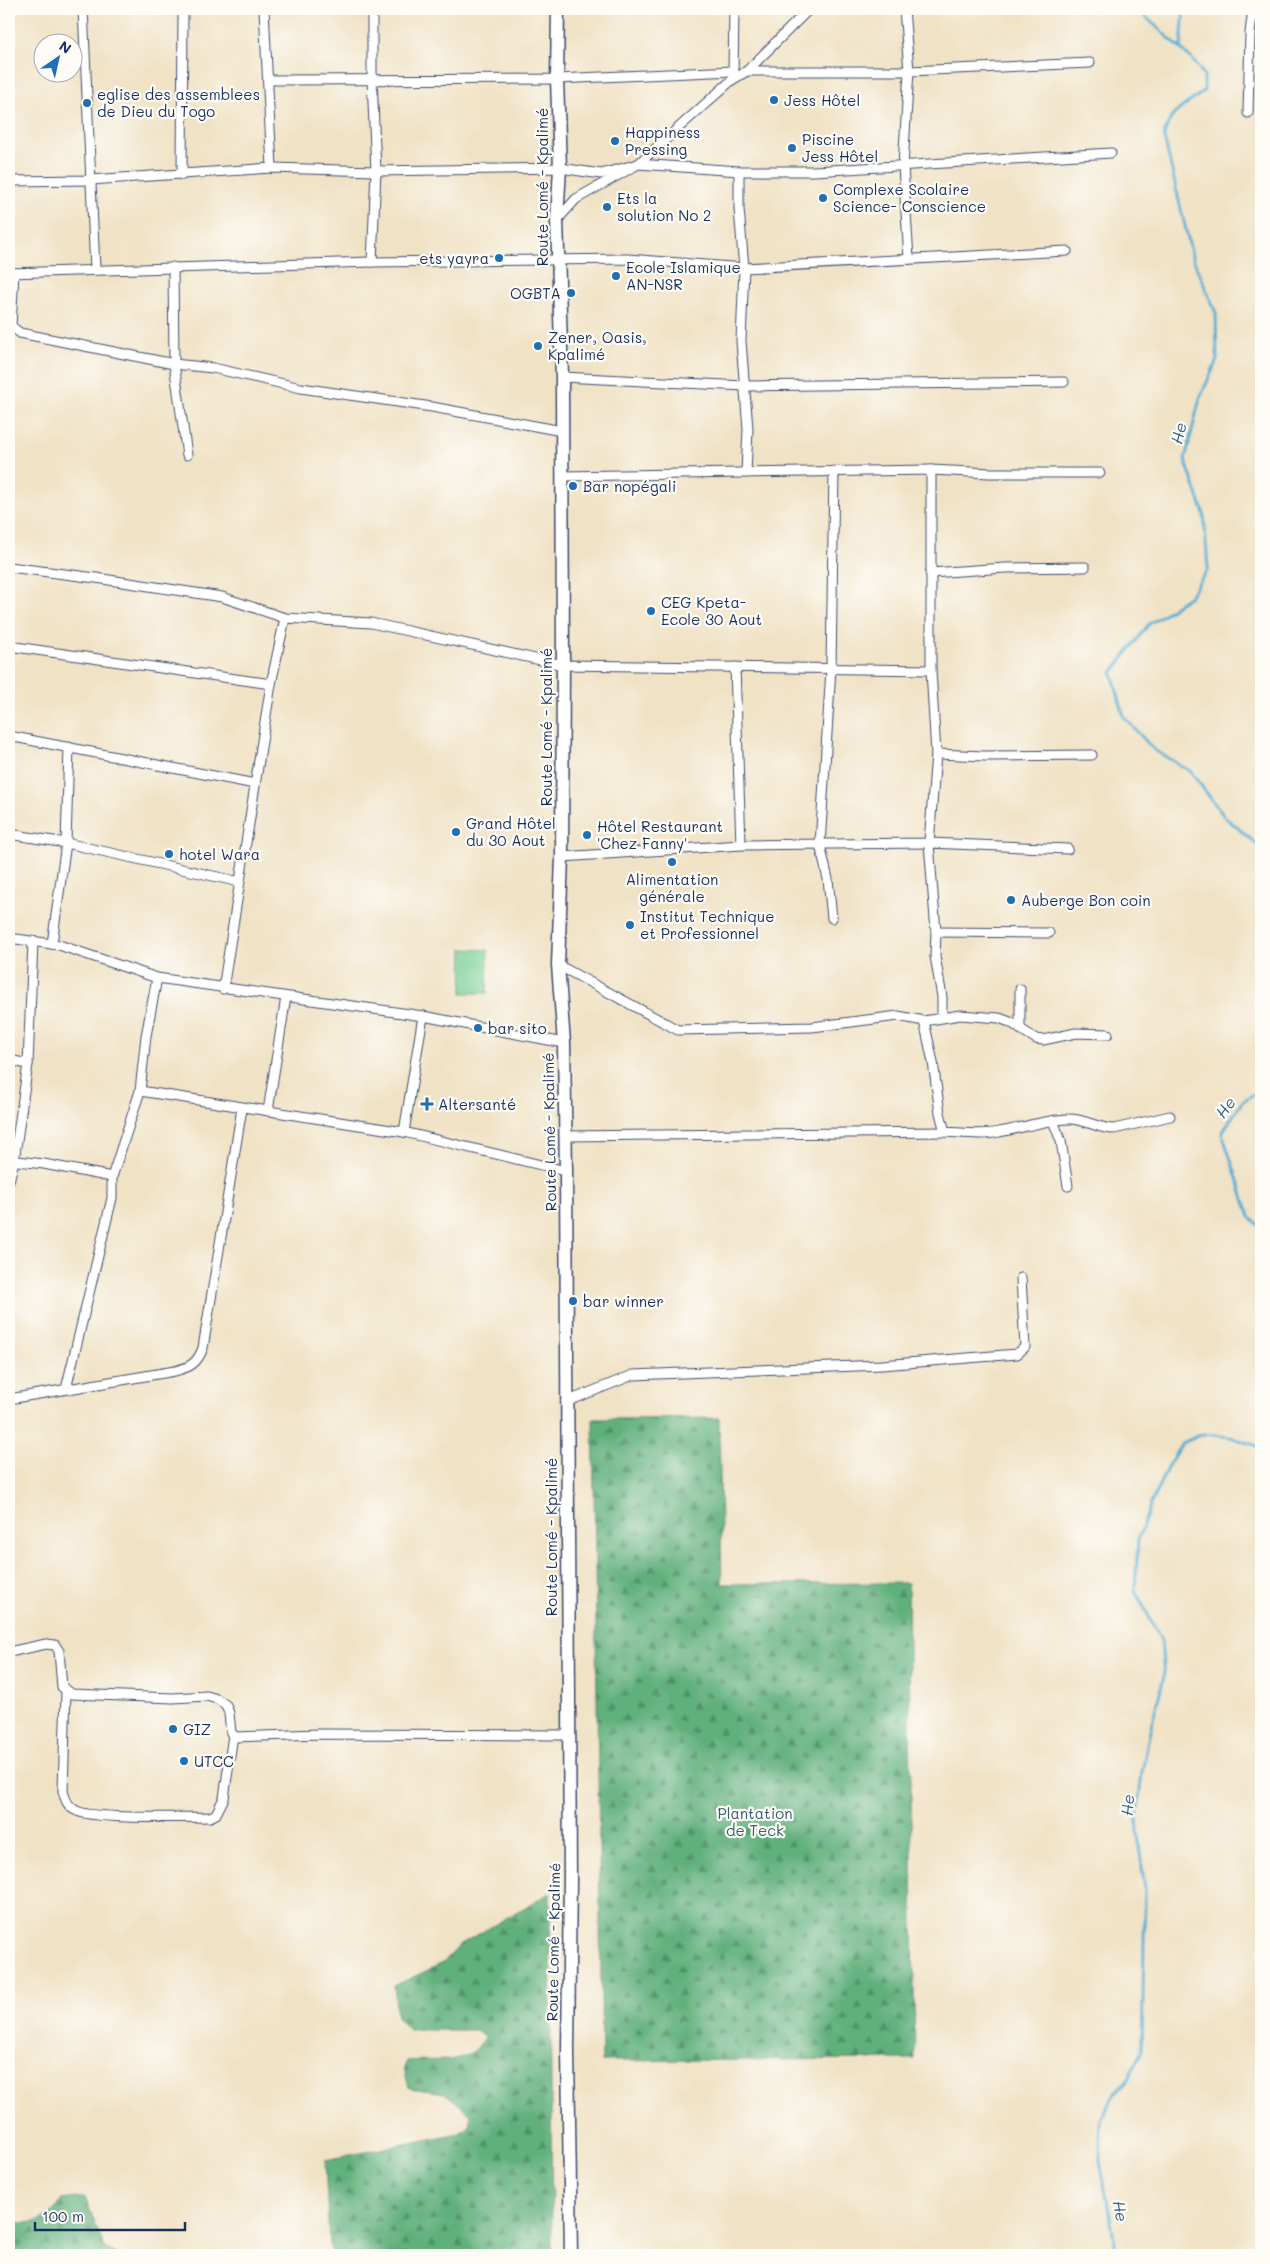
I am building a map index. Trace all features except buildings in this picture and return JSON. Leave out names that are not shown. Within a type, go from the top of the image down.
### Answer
[{"type":"main road","name":"Route Lomé - Kpalimé","points":[[558,9],[557,80],[560,168],[557,220],[562,377],[562,858],[558,966],[564,1043],[566,1171],[569,1735],[568,2051],[571,2255]]},
{"type":"street","points":[[83,9],[95,269]]},
{"type":"street","points":[[182,176],[183,9]]},
{"type":"street","points":[[264,9],[272,168]]},
{"type":"street","points":[[372,9],[372,79],[376,171],[372,262]]},
{"type":"street","points":[[557,220],[576,199],[638,164],[733,76],[734,9]]},
{"type":"street","points":[[747,71],[810,9]]},
{"type":"street","points":[[904,9],[909,71],[903,166],[909,259]]},
{"type":"street","points":[[1248,113],[1252,9]]},
{"type":"street","points":[[268,80],[557,80],[733,76],[747,71],[909,71],[1090,63]]},
{"type":"street","points":[[9,181],[182,176],[272,168],[376,171],[560,168],[601,174],[638,164],[739,171],[814,171],[1111,153]]},
{"type":"street","points":[[739,171],[739,209],[744,268],[742,341],[748,429],[746,473]]},
{"type":"street","points":[[562,431],[432,407],[301,388],[213,368],[174,364],[54,341],[14,330],[11,326],[12,273],[372,262],[628,259],[744,268],[1067,251]]},
{"type":"street","points":[[172,267],[174,364],[188,455]]},
{"type":"street","points":[[562,377],[745,386],[1064,382]]},
{"type":"street","points":[[562,476],[931,470],[990,473],[1100,473]]},
{"type":"street","points":[[931,470],[931,670],[936,754],[929,843],[936,932],[935,956],[942,997],[942,1017]]},
{"type":"street","points":[[832,918],[828,879],[820,845],[831,669],[834,471]]},
{"type":"street","points":[[9,567],[222,597],[285,618],[371,623],[562,665],[931,670]]},
{"type":"street","points":[[930,573],[1005,568],[1085,567]]},
{"type":"street","points":[[223,989],[271,684],[285,618]]},
{"type":"street","points":[[9,646],[271,684]]},
{"type":"street","points":[[734,667],[741,845]]},
{"type":"street","points":[[9,736],[255,784]]},
{"type":"street","points":[[52,944],[66,843],[69,747]]},
{"type":"street","points":[[936,754],[1092,755]]},
{"type":"street","points":[[9,834],[66,843],[240,882]]},
{"type":"street","points":[[562,858],[741,845],[929,843],[1068,849]]},
{"type":"street","points":[[936,932],[1049,933]]},
{"type":"street","points":[[9,938],[52,944],[157,978],[223,989],[422,1016],[564,1043]]},
{"type":"street","points":[[9,1181],[28,1064],[33,942]]},
{"type":"street","points":[[558,966],[678,1030],[812,1027],[898,1016],[924,1021],[960,1015],[999,1018],[1036,1039],[1043,1040],[1076,1033],[1108,1034]]},
{"type":"street","points":[[66,1389],[112,1198],[112,1177],[140,1091],[146,1036],[157,978]]},
{"type":"street","points":[[1020,989],[1020,1029]]},
{"type":"street","points":[[268,1111],[286,997]]},
{"type":"street","points":[[404,1132],[422,1016]]},
{"type":"street","points":[[924,1021],[945,1132]]},
{"type":"street","points":[[9,1060],[28,1064]]},
{"type":"street","points":[[140,1091],[404,1132],[566,1171]]},
{"type":"street","points":[[9,1399],[175,1371],[188,1368],[197,1362],[203,1348],[242,1108]]},
{"type":"street","points":[[565,1136],[945,1132],[987,1134],[1053,1121],[1078,1119],[1106,1129],[1114,1129],[1170,1116]]},
{"type":"street","points":[[1053,1121],[1061,1141],[1068,1186]]},
{"type":"street","points":[[11,1161],[44,1164],[112,1177]]},
{"type":"street","points":[[566,1402],[634,1375],[882,1365],[1017,1354],[1025,1348],[1021,1278]]},
{"type":"street","points":[[9,1652],[51,1644],[55,1645],[59,1651],[61,1682],[66,1691],[63,1791],[66,1802],[75,1811],[95,1815],[210,1817],[216,1814],[224,1798],[232,1735],[229,1712],[226,1705],[217,1699],[207,1696],[173,1698],[80,1696],[66,1691]]},
{"type":"street","points":[[232,1735],[238,1737],[319,1734],[569,1735]]},
{"type":"green space","points":[[463,949],[488,950],[487,993],[462,993]]},
{"type":"green space","name":"Plantation de Teck","points":[[719,1418],[722,1584],[908,1583],[915,2059],[602,2061],[593,1419]]},
{"type":"green space","points":[[550,1893],[552,2255],[333,2255],[329,2244],[325,2160],[460,2133],[469,2126],[471,2114],[445,2093],[409,2088],[404,2068],[407,2061],[450,2060],[461,2057],[478,2047],[484,2037],[475,2030],[409,2030],[397,2017],[394,1986],[443,1963],[461,1944]]},
{"type":"green space","points":[[85,2197],[104,2247],[118,2255],[9,2255],[9,2221],[25,2223],[39,2220],[51,2213],[60,2200]]},
{"type":"waterway","name":"He","points":[[1137,9],[1192,59],[1204,75],[1204,91],[1173,115],[1166,128],[1164,137],[1192,256],[1216,313],[1217,360],[1200,398],[1185,459],[1204,514],[1208,569],[1190,596],[1148,625],[1112,673],[1124,717],[1154,750],[1190,771],[1224,816],[1261,848]]},
{"type":"waterway","points":[[1181,48],[1184,9]]},
{"type":"waterway","name":"He","points":[[1261,1089],[1242,1102],[1222,1133],[1250,1217],[1261,1227]]},
{"type":"waterway","name":"He","points":[[1120,2255],[1116,2249],[1100,2161],[1101,2119],[1111,2100],[1130,2075],[1142,2050],[1145,1889],[1137,1816],[1142,1772],[1150,1730],[1164,1677],[1161,1640],[1135,1590],[1138,1540],[1151,1503],[1169,1464],[1182,1443],[1203,1434],[1230,1437],[1261,1447]]},
{"type":"place","name":"Jess Hôtel","points":[[774,100]]},
{"type":"place","name":"eglise des assemblees de Dieu du Togo","points":[[87,103]]},
{"type":"place","name":"Happiness Pressing","points":[[615,141]]},
{"type":"place","name":"Piscine Jess Hôtel","points":[[792,148]]},
{"type":"place","name":"Complexe Scolaire Science- Conscience","points":[[823,198]]},
{"type":"place","name":"Ets la solution No 2","points":[[607,207]]},
{"type":"place","name":"ets yayra","points":[[499,258]]},
{"type":"place","name":"Ecole Islamique AN-NSR","points":[[616,276]]},
{"type":"place","name":"OGBTA","points":[[571,293]]},
{"type":"place","name":"Zener, Oasis, Kpalimé","points":[[538,346]]},
{"type":"place","name":"Bar nopégali","points":[[573,486]]},
{"type":"place","name":"CEG Kpeta- Ecole 30 Aout","points":[[651,611]]},
{"type":"place","name":"Grand Hôtel du 30 Aout","points":[[456,832]]},
{"type":"place","name":"Hôtel Restaurant 'Chez Fanny'","points":[[587,835]]},
{"type":"place","name":"hotel Wara","points":[[169,854]]},
{"type":"place","name":"Alimentation générale","points":[[672,862]]},
{"type":"place","name":"Auberge Bon coin","points":[[1011,900]]},
{"type":"place","name":"Institut Technique et Professionnel","points":[[630,925]]},
{"type":"place","name":"bar sito","points":[[478,1028]]},
{"type":"place","name":"Altersanté","points":[[427,1104]]},
{"type":"place","name":"bar winner","points":[[573,1301]]},
{"type":"place","name":"GIZ","points":[[173,1729]]},
{"type":"place","name":"UTCC","points":[[184,1761]]}]
